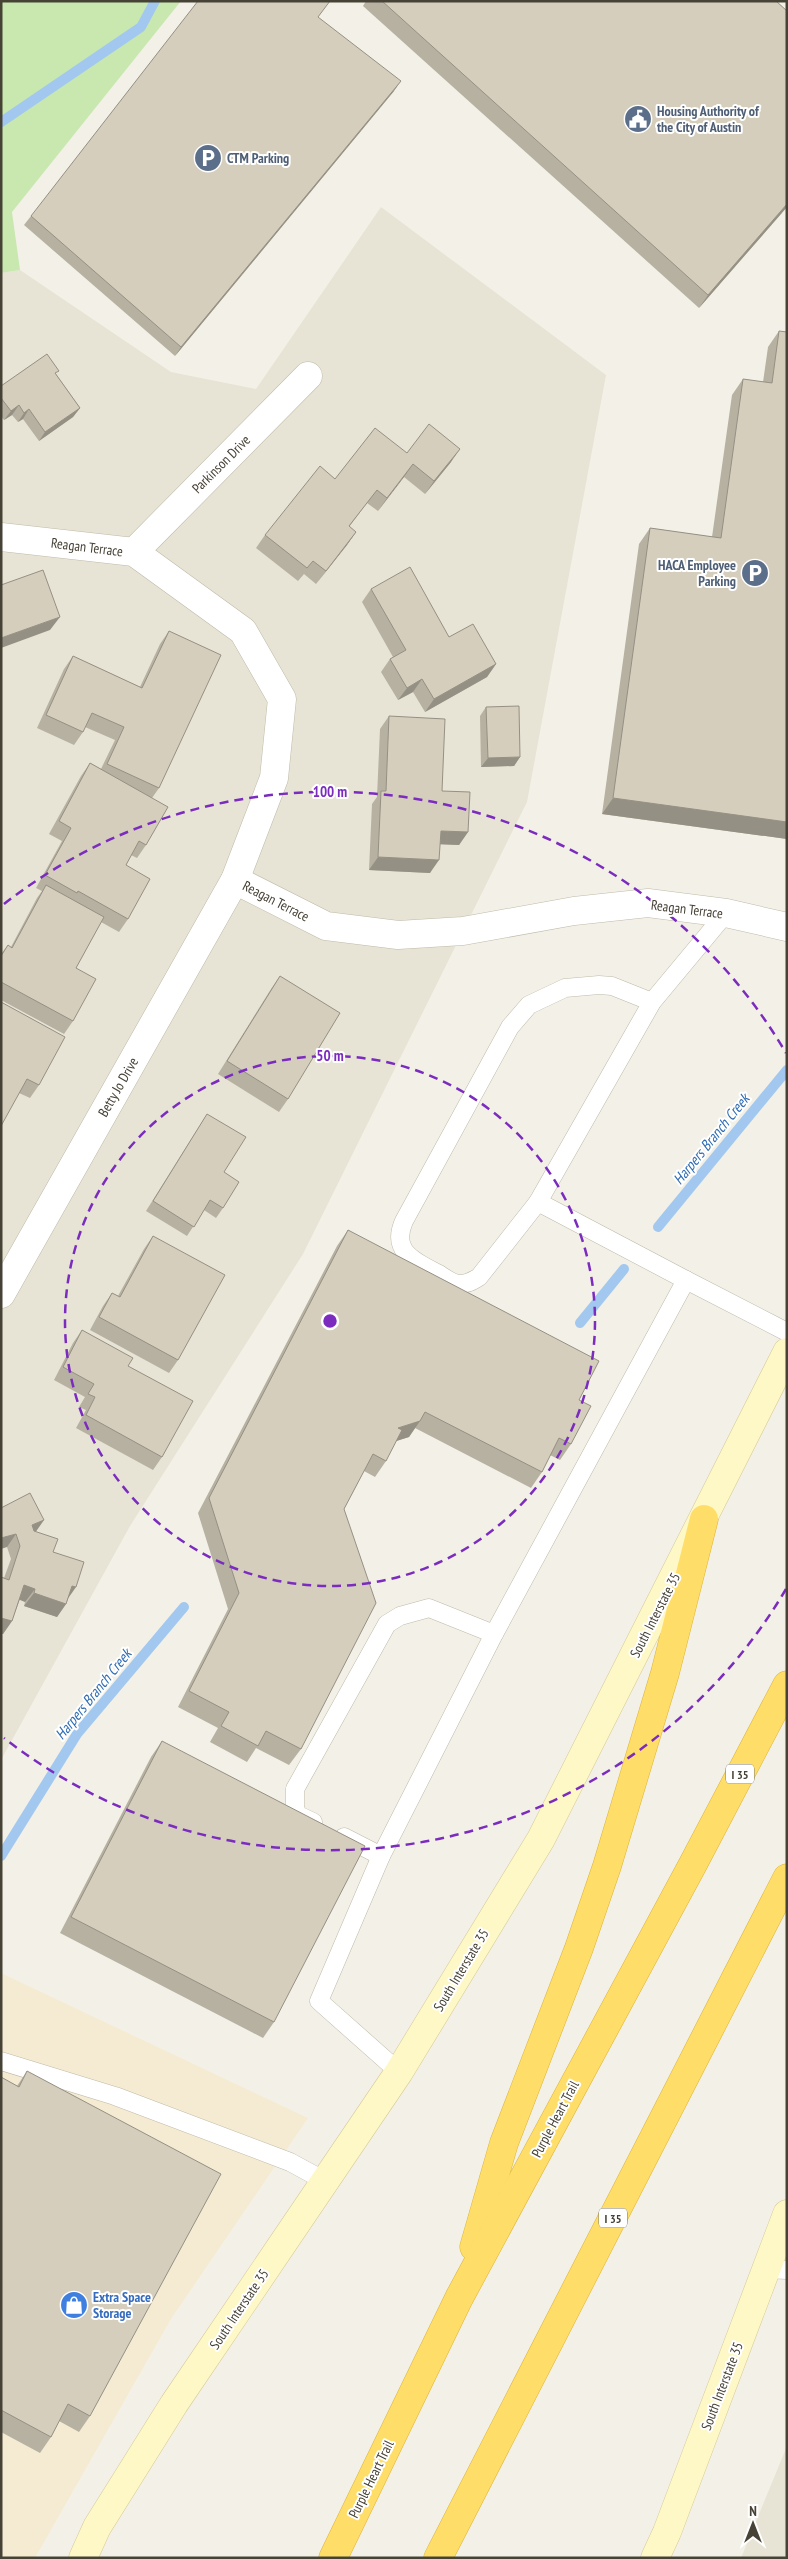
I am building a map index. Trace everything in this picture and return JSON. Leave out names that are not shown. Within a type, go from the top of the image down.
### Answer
[{"type":"highway","points":[[459,2298],[504,2143],[579,1948],[607,1866],[665,1673],[704,1519]]},
{"type":"highway","name":"Purple Heart Trail","points":[[333,2558],[459,2298],[693,1864],[787,1685]]},
{"type":"highway","name":"I 35","points":[[438,2558],[787,1878]]},
{"type":"main road","name":"South Interstate 35","points":[[83,2558],[97,2527],[174,2404],[398,2072],[541,1839],[787,1352]]},
{"type":"main road","name":"South Interstate 35","points":[[655,2558],[776,2270],[787,2214]]},
{"type":"street","name":"Parkinson Drive","points":[[134,552],[308,376]]},
{"type":"street","name":"Reagan Terrace","points":[[1,537],[134,552],[243,631],[282,699],[274,778],[236,880],[326,926],[398,935],[463,931],[574,911],[648,903],[726,913],[787,927]]},
{"type":"street","name":"Betty Jo Drive","points":[[1,1294],[236,880]]},
{"type":"lane","points":[[652,1002],[612,986],[599,985],[565,988],[529,1005],[510,1028],[404,1220],[401,1229],[402,1246],[406,1255],[417,1263],[458,1284],[468,1283],[478,1278],[538,1202],[652,1002],[726,913]]},
{"type":"lane","points":[[538,1202],[787,1332]]},
{"type":"lane","points":[[398,2072],[319,2001],[381,1856],[494,1634],[686,1280]]},
{"type":"lane","points":[[381,1856],[298,1815],[294,1802],[295,1789],[387,1624],[400,1616],[429,1608],[494,1634]]},
{"type":"lane","points":[[1,2061],[124,2100],[290,2162],[325,2181]]},
{"type":"shaded area","points":[[381,207],[606,375],[527,802],[303,1254],[130,1526],[1,1760],[1,273],[20,270],[171,372],[256,389]]},
{"type":"shaded area","points":[[1,1973],[308,2118],[171,2319],[35,2558],[1,2558]]},
{"type":"shaded area","points":[[787,2446],[787,2558],[741,2558]]},
{"type":"green space","points":[[1,1],[181,1],[12,212],[20,270],[1,273]]},
{"type":"building","name":"CTM Parking","points":[[198,1],[330,1],[318,17],[401,81],[181,347],[31,216]]},
{"type":"building","name":"Housing Authority of the City of Austin","points":[[382,1],[776,1],[787,11],[787,204],[708,295]]},
{"type":"building","points":[[779,331],[787,332],[787,822],[613,798],[650,528],[721,538],[743,379],[772,383]]},
{"type":"building","points":[[47,354],[59,371],[55,373],[80,408],[45,432],[29,409],[24,413],[19,405],[11,411],[1,398],[1,386]]},
{"type":"building","points":[[429,424],[460,449],[434,481],[413,464],[387,498],[377,490],[349,526],[356,532],[326,571],[313,561],[307,568],[265,535],[320,466],[335,479],[375,428],[407,453]]},
{"type":"building","points":[[410,567],[449,637],[473,624],[496,664],[434,699],[422,679],[407,688],[390,659],[406,650],[371,589]]},
{"type":"building","points":[[43,570],[60,617],[1,638],[1,585]]},
{"type":"building","points":[[169,631],[221,655],[159,788],[107,764],[124,727],[92,713],[83,732],[46,715],[73,656],[142,688]]},
{"type":"building","points":[[519,706],[520,757],[488,758],[486,707]]},
{"type":"building","points":[[389,716],[445,719],[442,791],[470,792],[468,832],[441,831],[439,860],[378,857],[381,791],[386,791]]},
{"type":"building","points":[[90,763],[168,807],[146,845],[139,841],[126,865],[150,879],[128,919],[45,875],[71,828],[59,821]]},
{"type":"building","points":[[46,885],[104,917],[76,968],[96,979],[73,1021],[1,982],[1,956],[8,945],[12,948]]},
{"type":"building","points":[[280,976],[340,1013],[288,1099],[227,1061]]},
{"type":"building","points":[[1,1002],[65,1037],[39,1085],[27,1079],[1,1126]]},
{"type":"building","points":[[207,1114],[246,1137],[224,1172],[239,1182],[223,1208],[210,1200],[194,1227],[153,1201]]},
{"type":"building","points":[[348,1230],[599,1361],[579,1400],[591,1406],[571,1444],[559,1438],[542,1472],[425,1412],[420,1421],[398,1428],[402,1430],[386,1461],[373,1454],[344,1509],[376,1603],[301,1749],[266,1731],[258,1746],[221,1726],[229,1712],[189,1691],[239,1593],[209,1498]]},
{"type":"building","points":[[153,1236],[225,1275],[178,1360],[99,1317],[112,1293],[120,1297]]},
{"type":"building","points":[[82,1330],[133,1358],[128,1366],[193,1401],[162,1457],[86,1415],[95,1397],[88,1394],[94,1384],[63,1367]]},
{"type":"building","points":[[30,1493],[44,1520],[32,1525],[34,1531],[58,1539],[53,1552],[84,1562],[76,1587],[72,1586],[66,1604],[34,1593],[35,1589],[24,1585],[12,1621],[1,1618],[1,1577],[9,1580],[20,1546],[16,1534],[1,1538],[1,1508]]},
{"type":"building","points":[[162,1741],[365,1846],[274,2022],[71,1917]]},
{"type":"building","name":"Extra Space Storage","points":[[27,2071],[221,2174],[90,2416],[68,2404],[51,2437],[1,2410],[1,2077],[19,2087]]},
{"type":"waterway","points":[[1,122],[141,27],[155,1]]},
{"type":"waterway","name":"Harpers Branch Creek","points":[[658,1227],[787,1070]]},
{"type":"waterway","name":"Harpers Branch Creek","points":[[580,1323],[624,1269]]},
{"type":"waterway","name":"Harpers Branch Creek","points":[[1,1856],[77,1734],[184,1607]]},
{"type":"place","name":"Housing Authority of the City of Austin","points":[[638,119]]},
{"type":"place","name":"CTM Parking","points":[[208,158]]},
{"type":"place","name":"HACA Employee Parking","points":[[755,573]]},
{"type":"place","name":"Extra Space Storage","points":[[74,2305]]}]
